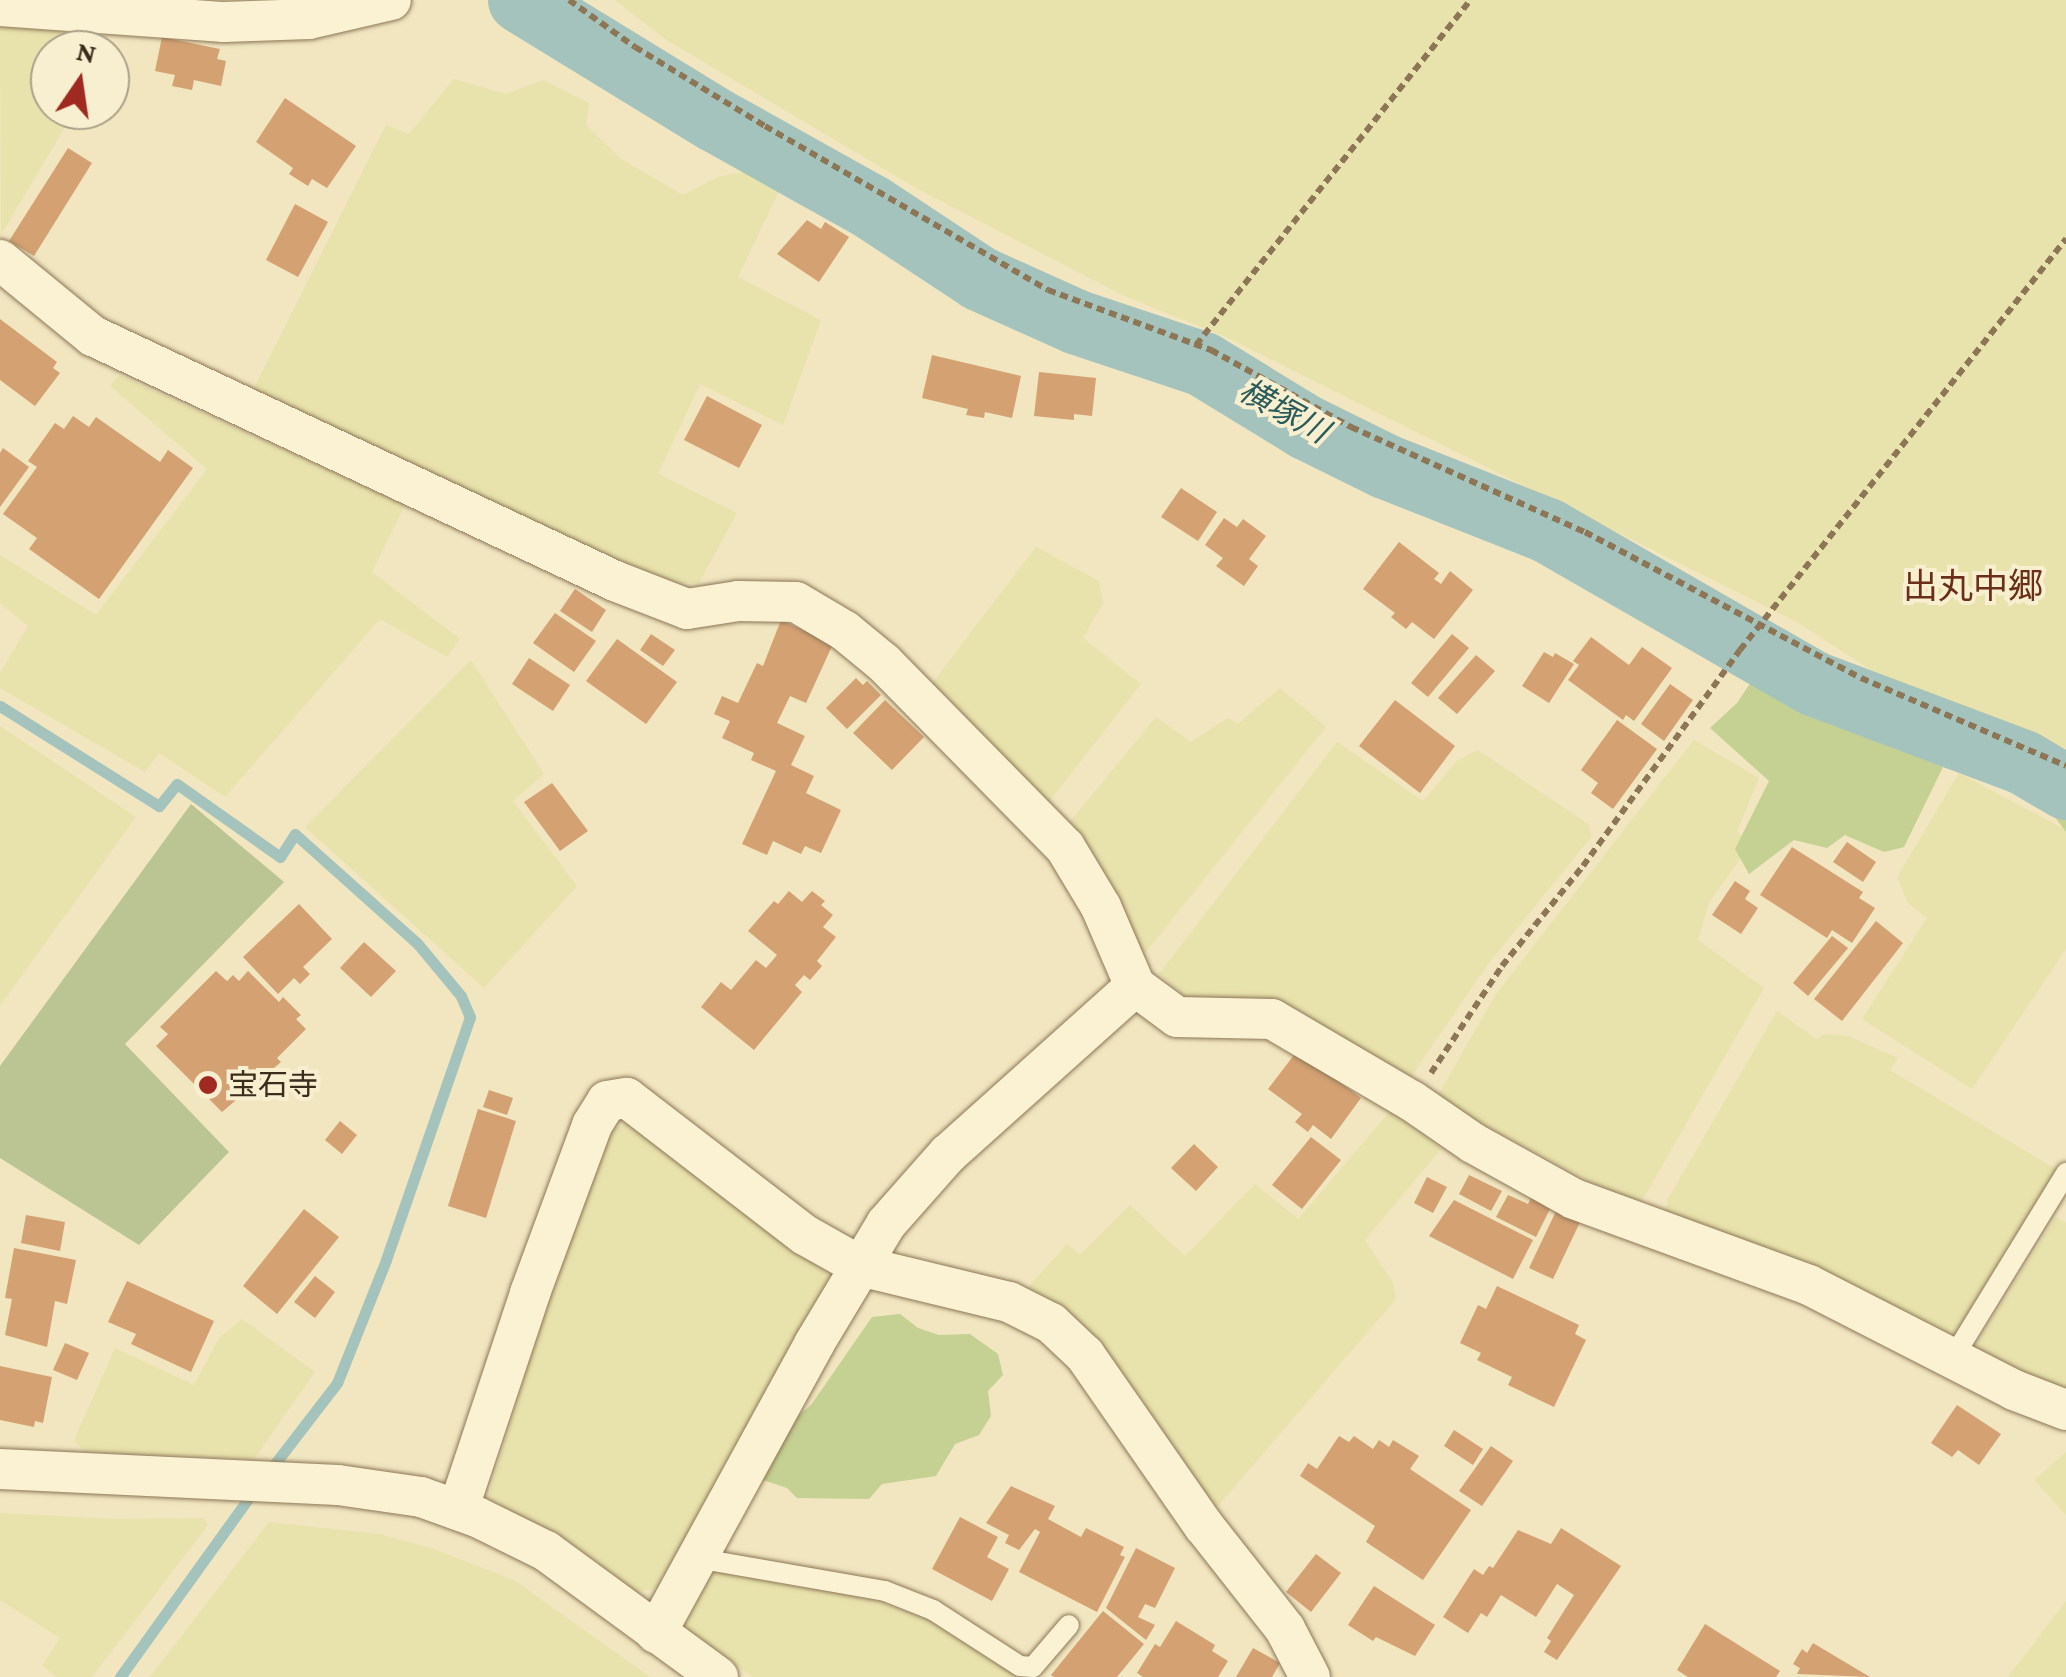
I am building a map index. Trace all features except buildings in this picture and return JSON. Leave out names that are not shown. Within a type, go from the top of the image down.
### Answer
[{"type":"street","points":[[0,6],[224,22],[308,18],[390,0]]},
{"type":"street","points":[[0,260],[94,336],[615,581],[687,609],[738,601],[796,602],[844,631],[884,664],[1065,847],[1100,907],[1134,986],[1176,1017],[1272,1019],[1473,1143],[1574,1199],[1809,1284],[2014,1390],[2066,1410]]},
{"type":"street","points":[[656,1633],[886,1224],[948,1154],[1134,986]]},
{"type":"street","points":[[458,1510],[536,1275],[592,1126],[607,1101],[626,1098],[805,1235],[860,1266],[1009,1302],[1051,1324],[1085,1355],[1204,1526],[1285,1629],[1310,1677]]},
{"type":"street","points":[[0,1469],[338,1485],[421,1496],[546,1551],[718,1677]]},
{"type":"lane","points":[[1954,1356],[2066,1173]]},
{"type":"lane","points":[[696,1558],[885,1591],[933,1610],[1020,1666],[1032,1668],[1069,1624]]},
{"type":"path","points":[[569,0],[635,47],[966,246],[1048,290],[1196,345],[1351,427],[1585,532],[1762,622],[1861,678],[2066,766]]},
{"type":"path","points":[[1196,345],[1470,0]]},
{"type":"path","points":[[1412,1102],[1502,966],[1583,866],[1762,622],[2066,240]]},
{"type":"shaded area","points":[[615,0],[2066,0],[2066,748],[1869,669],[1797,622],[1228,338],[1122,295],[914,187],[665,39]]},
{"type":"shaded area","points":[[0,25],[60,30],[30,30],[30,130],[63,130],[1,235]]},
{"type":"shaded area","points":[[454,79],[506,94],[543,80],[589,103],[586,125],[621,159],[683,195],[718,177],[753,170],[781,187],[738,277],[821,320],[783,425],[700,384],[658,474],[737,513],[699,583],[667,583],[614,563],[253,390],[386,125],[409,134]]},
{"type":"shaded area","points":[[119,375],[405,505],[372,572],[460,639],[447,657],[380,619],[225,797],[159,753],[145,772],[0,688],[0,673],[28,626],[0,603],[0,555],[96,615],[207,469],[110,386]]},
{"type":"shaded area","points":[[1036,547],[1099,581],[1103,603],[1083,638],[1141,684],[1048,803],[930,686]]},
{"type":"shaded area","points":[[471,660],[544,774],[513,801],[577,886],[484,988],[305,827]]},
{"type":"shaded area","points":[[1280,688],[1326,727],[1142,957],[1069,823],[1156,717],[1191,742],[1228,718],[1238,724]]},
{"type":"shaded area","points":[[0,726],[136,817],[0,1006]]},
{"type":"shaded area","points":[[1694,740],[1759,778],[1737,832],[1751,844],[1709,902],[1698,940],[1764,988],[1643,1199],[1626,1201],[1436,1099],[1496,994]]},
{"type":"shaded area","points":[[1337,742],[1423,801],[1457,761],[1478,750],[1588,824],[1592,836],[1488,964],[1411,1077],[1399,1079],[1185,996],[1159,974]]},
{"type":"shaded area","points":[[1959,773],[2066,830],[2066,949],[1972,1089],[1862,1019],[1927,918],[1908,903],[1897,877]]},
{"type":"shaded area","points":[[1777,1011],[1816,1039],[1825,1034],[1848,1036],[1898,1058],[1890,1070],[2059,1171],[1957,1332],[1945,1337],[1664,1220],[1668,1199]]},
{"type":"shaded area","points":[[1392,1109],[1441,1149],[1365,1240],[1393,1283],[1396,1299],[1212,1513],[1025,1298],[1031,1284],[1067,1244],[1080,1255],[1130,1205],[1185,1256],[1255,1184],[1298,1219]]},
{"type":"shaded area","points":[[632,1123],[827,1273],[831,1288],[656,1588],[629,1593],[569,1547],[488,1498],[542,1318],[603,1145],[613,1128]]},
{"type":"shaded area","points":[[2056,1217],[2066,1223],[2066,1389],[2023,1374],[1974,1347]]},
{"type":"shaded area","points":[[242,1319],[315,1372],[254,1459],[85,1452],[74,1440],[115,1348],[194,1385],[219,1338]]},
{"type":"shaded area","points":[[2066,1452],[2066,1515],[2034,1480]]},
{"type":"shaded area","points":[[0,1513],[115,1519],[203,1518],[208,1525],[92,1677],[57,1677],[42,1666],[60,1638],[0,1600]]},
{"type":"shaded area","points":[[269,1522],[379,1534],[434,1549],[514,1580],[650,1677],[150,1677]]},
{"type":"shaded area","points":[[717,1570],[852,1592],[943,1625],[1017,1677],[753,1677],[682,1627],[681,1609],[700,1575]]},
{"type":"shaded area","points":[[2066,1601],[2066,1677],[2008,1677]]},
{"type":"green space","points":[[1790,661],[1883,701],[1908,733],[2032,778],[2066,797],[2066,832],[2048,808],[2016,789],[1943,767],[1904,847],[1884,852],[1845,835],[1827,848],[1794,840],[1749,874],[1735,849],[1769,781],[1710,728],[1737,703],[1755,676]]},
{"type":"green space","points":[[191,804],[284,882],[125,1044],[229,1152],[139,1245],[0,1158],[0,1066]]},
{"type":"green space","points":[[900,1314],[918,1328],[939,1335],[970,1334],[998,1354],[1003,1375],[988,1391],[991,1416],[979,1435],[955,1444],[936,1476],[882,1484],[869,1499],[797,1498],[787,1488],[763,1480],[774,1436],[811,1405],[872,1317]]},
{"type":"waterway","name":"横塚川","points":[[520,0],[716,120],[870,206],[979,278],[1077,322],[1203,364],[1306,427],[1385,466],[1547,530],[1813,683],[2023,762],[2066,787]]},
{"type":"waterway","points":[[0,706],[159,806],[177,784],[280,857],[295,834],[417,943],[461,996],[470,1017],[386,1260],[337,1383],[267,1474]]},
{"type":"waterway","points":[[120,1677],[255,1489]]},
{"type":"place","name":"宝石寺","points":[[208,1085]]},
{"type":"district","name":"出丸中郷","points":[[1973,587]]}]
